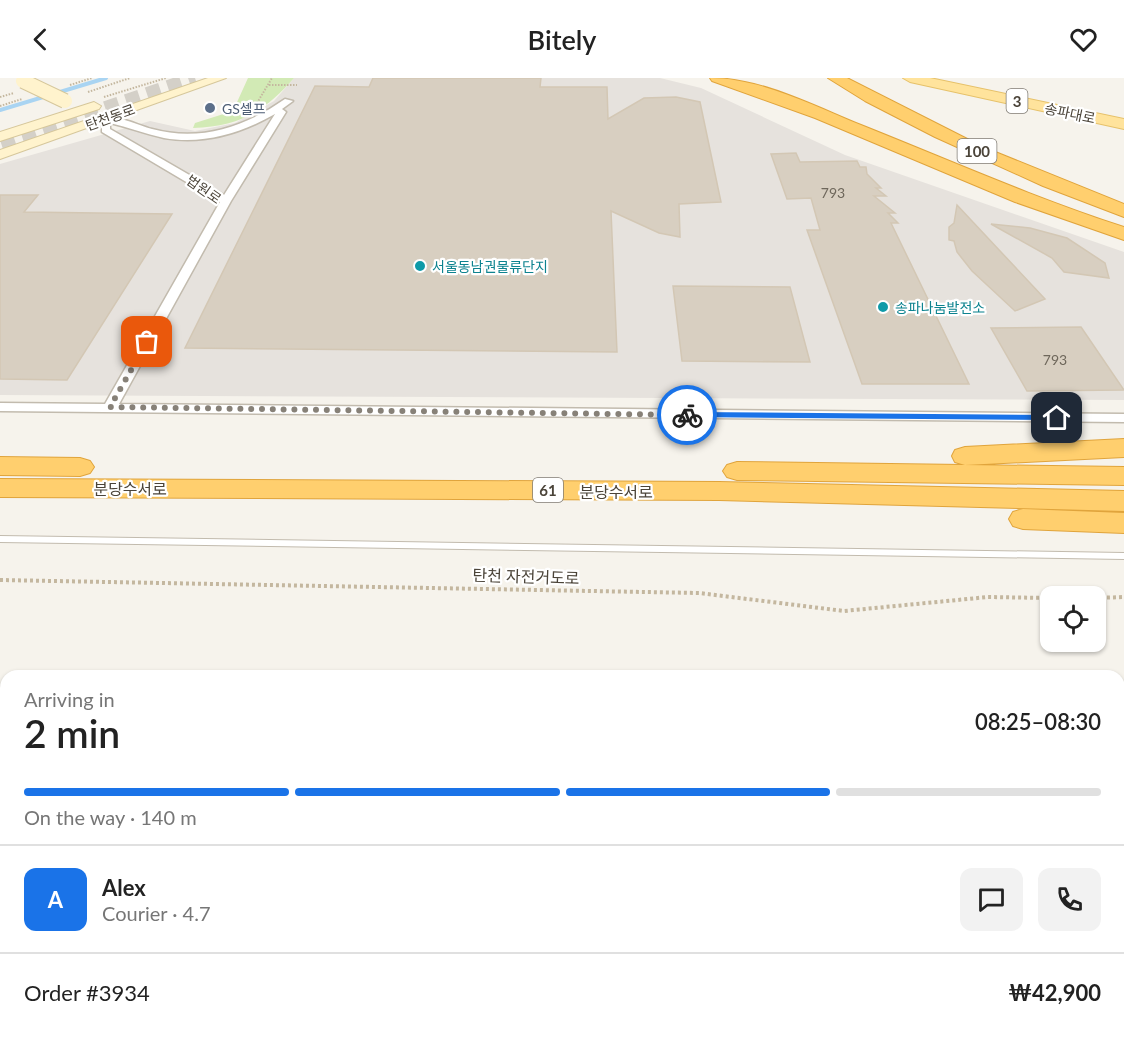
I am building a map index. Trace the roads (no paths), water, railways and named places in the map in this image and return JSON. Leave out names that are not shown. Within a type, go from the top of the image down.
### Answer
[{"type":"highway","points":[[718,78],[781,100],[1050,209],[1124,234]]},
{"type":"highway","points":[[768,78],[963,174]]},
{"type":"highway","name":"100","points":[[836,78],[931,129],[1024,172],[1124,211]]},
{"type":"highway","name":"100","points":[[868,78],[927,111],[1007,150],[1124,193]]},
{"type":"highway","points":[[717,481],[1124,448]]},
{"type":"highway","name":"분당수서로","points":[[0,466],[717,481]]},
{"type":"highway","name":"분당수서로","points":[[0,488],[1124,476]]},
{"type":"highway","points":[[717,481],[932,515],[1113,512]]},
{"type":"main road","name":"탄천동로","points":[[5,145],[84,109],[182,78]]},
{"type":"main road","name":"탄천동로","points":[[5,145],[105,119],[220,78]]},
{"type":"main road","name":"송파대로","points":[[910,78],[1124,124]]},
{"type":"main road","name":"송파대로","points":[[965,78],[1124,112]]},
{"type":"main road","name":"법원로","points":[[20,79],[105,119]]},
{"type":"street","points":[[105,119],[173,136],[203,136],[264,119],[288,101],[226,201]]},
{"type":"street","name":"법원로","points":[[105,119],[105,130],[226,201],[110,407]]},
{"type":"street","points":[[0,407],[1124,418]]},
{"type":"lane","points":[[0,539],[1124,556]]},
{"type":"waterway","points":[[0,110],[106,78]]},
{"type":"tunnel","points":[[1,143],[195,78]]},
{"type":"place","name":"GS셀프","points":[[210,108]]},
{"type":"place","name":"서울동남권물류단지","points":[[420,266]]},
{"type":"place","name":"송파나눔발전소","points":[[883,307]]}]
